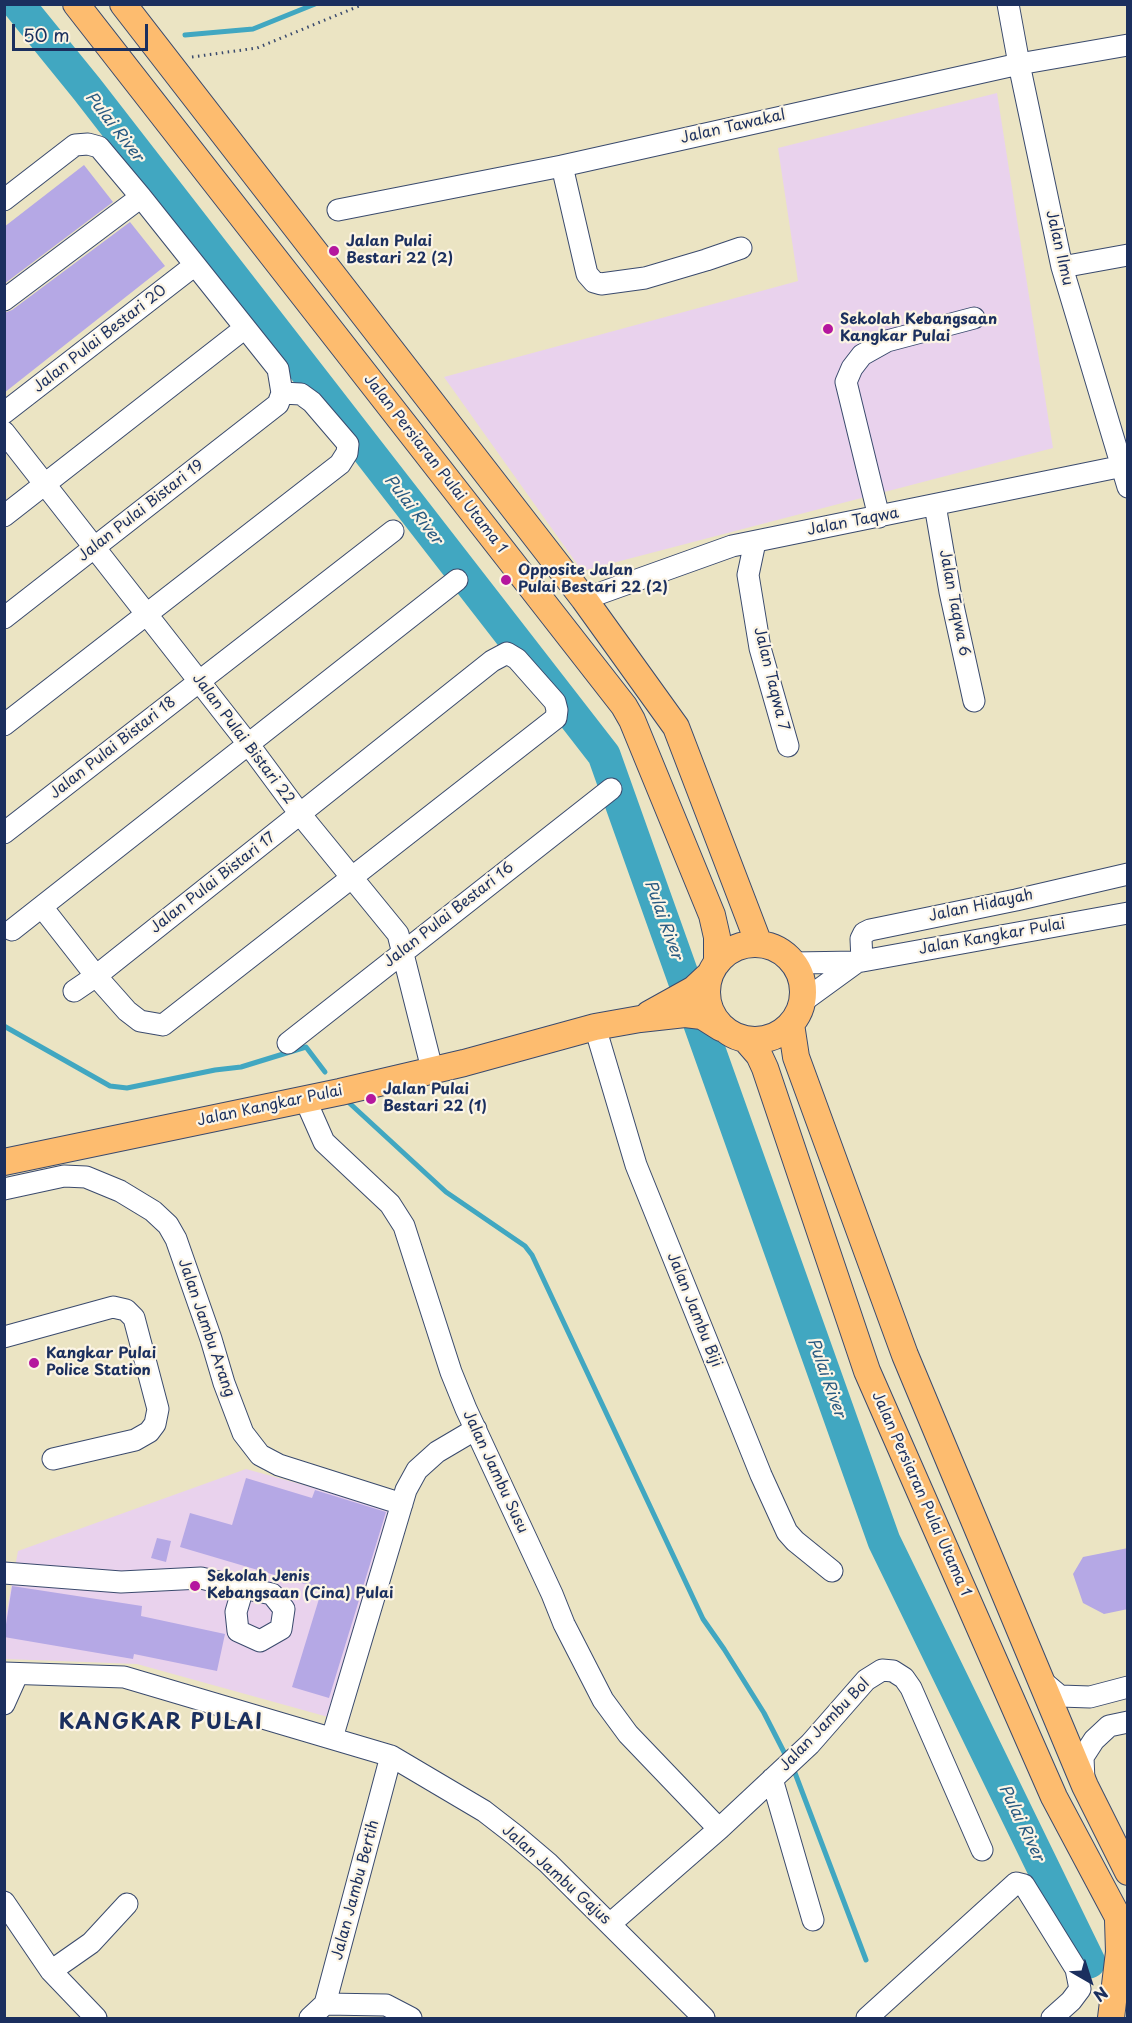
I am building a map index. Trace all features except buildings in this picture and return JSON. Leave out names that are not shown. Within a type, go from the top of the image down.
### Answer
[{"type":"main road","name":"Jalan Persiaran Pulai Utama 1","points":[[76,4],[624,706],[632,720],[712,915],[717,937],[701,997]]},
{"type":"main road","points":[[123,4],[584,600],[676,727],[759,944]]},
{"type":"main road","points":[[796,1013],[770,1038],[746,1040],[729,1033],[701,997],[728,952],[743,946],[759,944],[772,947],[793,963],[801,980],[796,1013],[796,1057],[905,1355],[1084,1786],[1128,1872]]},
{"type":"main road","name":"Jalan Kangkar Pulai","points":[[4,1162],[305,1099],[432,1069],[595,1027],[640,1019],[701,997]]},
{"type":"main road","name":"Jalan Persiaran Pulai Utama 1","points":[[746,1040],[759,1055],[765,1068],[867,1371],[1054,1797],[1123,1928]]},
{"type":"main road","points":[[1111,2019],[1123,1928]]},
{"type":"street","name":"Jalan Ilmu","points":[[1008,4],[1062,267],[1124,465],[1128,487]]},
{"type":"street","name":"Jalan Tawakal","points":[[338,210],[562,166],[1019,64],[1128,45]]},
{"type":"street","points":[[4,200],[75,145],[88,144],[99,147],[278,369],[280,399],[302,394],[312,402],[348,444],[347,453],[340,464],[4,724]]},
{"type":"street","points":[[562,166],[587,274],[594,282],[601,284],[645,278],[741,248]]},
{"type":"street","points":[[4,300],[141,197]]},
{"type":"street","points":[[1062,267],[1128,255]]},
{"type":"street","name":"Jalan Pulai Bestari 20","points":[[4,413],[195,265]]},
{"type":"street","points":[[879,516],[846,382],[852,368],[862,355],[887,341],[974,318]]},
{"type":"street","points":[[4,516],[245,328]]},
{"type":"street","name":"Jalan Pulai Bistari 19","points":[[4,618],[280,399]]},
{"type":"street","name":"Jalan Pulai Bistari 22","points":[[4,432],[199,680],[300,814],[398,934],[432,1069]]},
{"type":"street","name":"Jalan Taqwa","points":[[584,600],[732,546],[1124,465]]},
{"type":"street","name":"Jalan Taqwa 6","points":[[935,505],[950,592],[974,701]]},
{"type":"street","name":"Jalan Pulai Bistari 18","points":[[4,833],[393,531]]},
{"type":"street","name":"Jalan Taqwa 7","points":[[755,542],[748,575],[760,648],[788,746]]},
{"type":"street","points":[[12,930],[457,580]]},
{"type":"street","name":"Jalan Pulai Bistari 17","points":[[74,991],[96,976],[492,661],[507,653],[517,658],[555,702],[556,718],[352,877]]},
{"type":"street","name":"Jalan Pulai Bestari 16","points":[[288,1043],[611,789]]},
{"type":"street","name":"Jalan Hidayah","points":[[859,962],[861,939],[864,933],[870,930],[1128,874]]},
{"type":"street","points":[[42,907],[96,976],[127,1011],[140,1021],[163,1025],[352,877]]},
{"type":"street","points":[[1016,900],[1024,931]]},
{"type":"street","name":"Jalan Kangkar Pulai","points":[[793,963],[859,962],[1128,913]]},
{"type":"street","name":"Jalan Kangkar Pulai","points":[[796,1013],[859,962]]},
{"type":"street","name":"Jalan Jambu Biji","points":[[595,1027],[636,1165],[761,1475],[787,1532],[832,1571]]},
{"type":"street","name":"Jalan Jambu Susu","points":[[305,1099],[324,1142],[390,1204],[404,1226],[451,1372],[564,1624],[603,1700],[628,1734],[719,1829]]},
{"type":"street","name":"Jalan Jambu Arang","points":[[4,1189],[64,1176],[86,1177],[120,1191],[153,1210],[168,1225],[176,1239],[243,1433],[260,1455],[279,1465],[402,1504]]},
{"type":"street","points":[[4,1337],[44,1324],[113,1307],[126,1310],[134,1318],[158,1409],[155,1424],[149,1432],[135,1440],[53,1459]]},
{"type":"street","points":[[332,1738],[406,1490],[417,1470],[437,1452],[476,1429]]},
{"type":"street","points":[[4,1573],[121,1582],[201,1578],[243,1588]]},
{"type":"street","name":"Jalan Jambu Bol","points":[[610,1924],[719,1829],[810,1744],[866,1680],[882,1670],[893,1671],[904,1678],[919,1703],[939,1756],[982,1850]]},
{"type":"street","points":[[4,1704],[11,1674]]},
{"type":"street","name":"Jalan Jambu Gajus","points":[[11,1674],[124,1677],[392,1756],[484,1811],[548,1863],[704,2019]]},
{"type":"street","points":[[1040,1680],[1060,1696],[1090,1697],[1128,1687]]},
{"type":"street","points":[[1084,1786],[1083,1757],[1094,1740],[1109,1726],[1128,1722]]},
{"type":"street","name":"Jalan Jambu Bertih","points":[[318,2011],[392,1756]]},
{"type":"street","points":[[772,1779],[813,1920]]},
{"type":"street","points":[[867,2019],[1016,1883],[1024,1885],[1076,1970],[1080,1989],[1052,2019]]},
{"type":"street","points":[[4,1902],[51,1971],[96,2019]]},
{"type":"street","points":[[51,1971],[91,1943],[127,1904]]},
{"type":"street","points":[[318,2011],[386,2005],[411,2019]]},
{"type":"street","points":[[1116,2019],[1128,2008]]},
{"type":"path","points":[[166,60],[257,48],[364,4]]},
{"type":"shaded area","name":"Sekolah Kebangsaan Kangkar Pulai","points":[[997,93],[1053,448],[582,571],[444,377],[798,281],[778,148]]},
{"type":"shaded area","name":"Sekolah Jenis Kebangsaan (Cina) Pulai","points":[[246,1469],[401,1512],[339,1720],[137,1664],[5,1659],[5,1621],[18,1551]]},
{"type":"waterway","name":"Pulai River","points":[[18,4],[87,89],[604,755],[884,1541],[1089,1962]]},
{"type":"waterway","points":[[185,35],[253,29],[315,4]]},
{"type":"waterway","points":[[4,1026],[110,1086],[127,1088],[241,1067],[306,1047],[325,1072]]},
{"type":"waterway","points":[[345,1099],[446,1192],[525,1246],[532,1255],[703,1619],[764,1713],[785,1754]]},
{"type":"waterway","points":[[795,1773],[866,1960]]},
{"type":"place","name":"Jalan Pulai Bestari 22 (2)","points":[[334,251]]},
{"type":"place","name":"Sekolah Kebangsaan Kangkar Pulai","points":[[828,329]]},
{"type":"place","name":"Opposite Jalan Pulai Bestari 22 (2)","points":[[506,580]]},
{"type":"place","name":"Jalan Pulai Bestari 22 (1)","points":[[371,1099]]},
{"type":"place","name":"Kangkar Pulai Police Station","points":[[34,1363]]},
{"type":"place","name":"Sekolah Jenis Kebangsaan (Cina) Pulai","points":[[195,1586]]},
{"type":"district","name":"KANGKAR PULAI","points":[[161,1723]]}]
